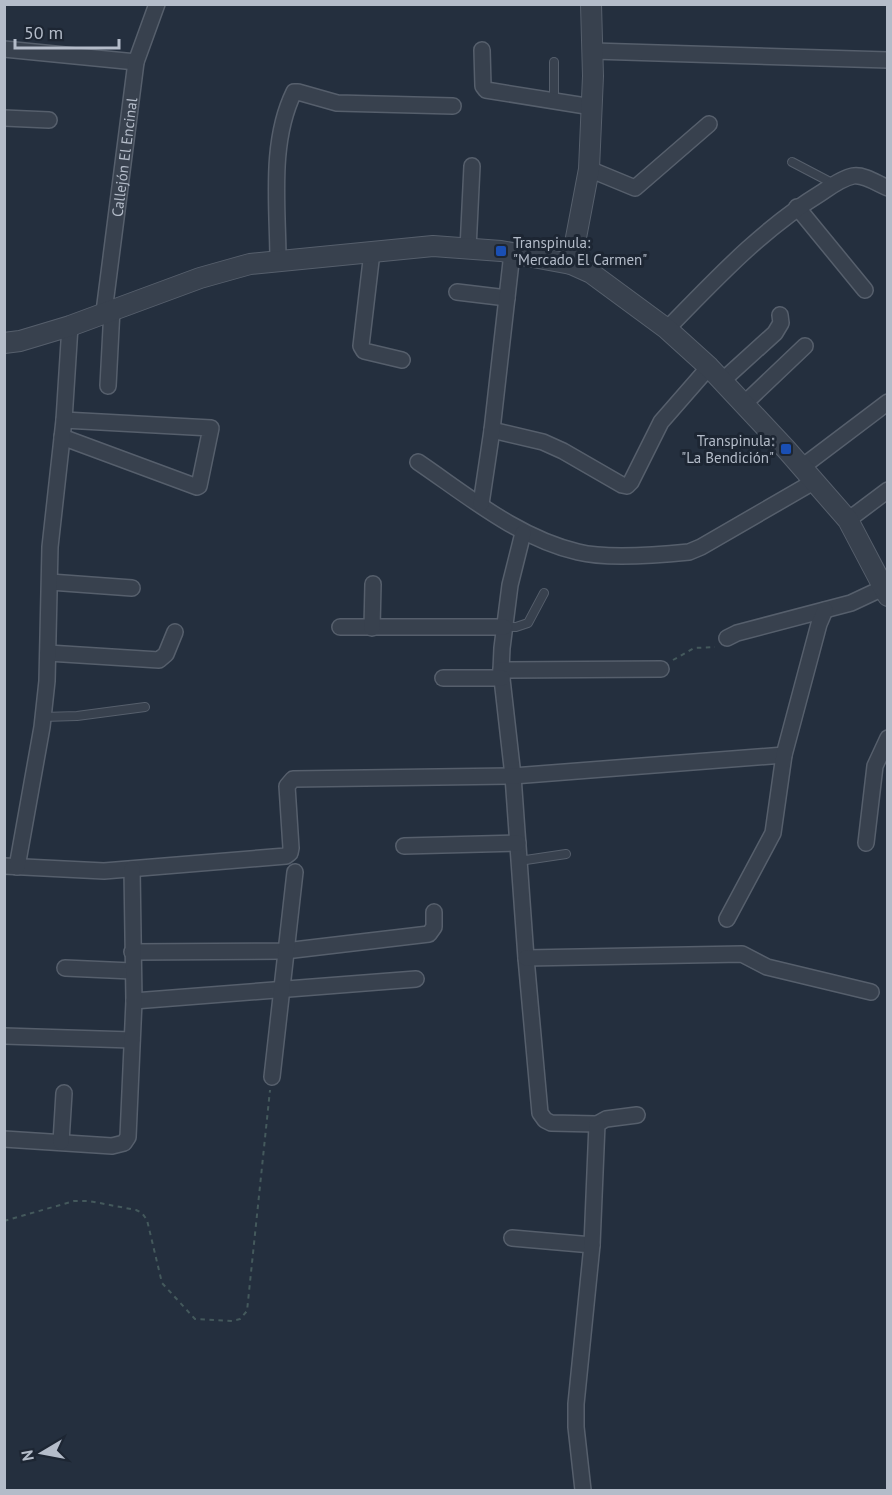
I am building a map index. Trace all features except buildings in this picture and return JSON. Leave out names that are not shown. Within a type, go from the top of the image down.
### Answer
[{"type":"street","name":"Callejón El Encinal","points":[[108,386],[108,311],[136,62],[158,4]]},
{"type":"street","points":[[571,264],[589,169],[593,51],[591,4]]},
{"type":"street","points":[[4,49],[136,62]]},
{"type":"street","points":[[482,50],[483,86],[486,90],[592,107]]},
{"type":"street","points":[[593,51],[888,60]]},
{"type":"street","points":[[278,261],[278,174],[281,125],[294,92],[328,102],[355,105],[453,106]]},
{"type":"street","points":[[4,118],[49,120]]},
{"type":"street","points":[[589,169],[635,188],[709,124]]},
{"type":"street","points":[[468,249],[472,166]]},
{"type":"street","points":[[666,329],[745,249],[797,207],[834,184],[857,176],[888,188]]},
{"type":"street","points":[[797,207],[865,290]]},
{"type":"street","points":[[4,343],[20,341],[70,326],[221,271],[250,264],[433,246],[512,253],[571,264],[591,273],[666,329],[715,374],[848,520],[883,581],[851,603],[737,633],[727,638]]},
{"type":"street","points":[[372,252],[362,346],[364,351],[402,360]]},
{"type":"street","points":[[481,504],[492,430],[512,253]]},
{"type":"street","points":[[457,292],[507,297]]},
{"type":"street","points":[[492,430],[543,442],[627,486],[662,422],[715,374],[775,333],[781,323],[780,315]]},
{"type":"street","points":[[70,326],[64,420],[50,547],[48,653],[43,717],[11,866],[90,871],[289,855],[291,848],[287,786],[293,779],[513,776],[784,755]]},
{"type":"street","points":[[744,404],[805,346]]},
{"type":"street","points":[[418,462],[523,533],[577,552],[596,555],[689,552],[701,547],[808,474],[888,402]]},
{"type":"street","points":[[62,437],[197,487],[211,428],[64,420]]},
{"type":"street","points":[[848,520],[888,490]]},
{"type":"street","points":[[523,533],[510,585],[504,627],[502,674],[513,776],[540,1113],[545,1120],[551,1123],[597,1124],[606,1119],[637,1115]]},
{"type":"street","points":[[50,582],[132,588]]},
{"type":"street","points":[[372,628],[373,584]]},
{"type":"street","points":[[727,919],[773,833],[784,755],[825,609]]},
{"type":"street","points":[[340,627],[504,627]]},
{"type":"street","points":[[48,653],[159,660],[166,654],[175,632]]},
{"type":"street","points":[[443,678],[661,669]]},
{"type":"street","points":[[866,843],[875,766],[888,738]]},
{"type":"street","points":[[404,846],[518,843]]},
{"type":"street","points":[[4,1139],[112,1146],[126,1141],[130,1121],[134,1001],[132,869]]},
{"type":"street","points":[[272,1077],[295,872]]},
{"type":"street","points":[[132,952],[285,951],[429,934],[434,927],[434,912]]},
{"type":"street","points":[[526,958],[742,954],[767,967],[871,992]]},
{"type":"street","points":[[65,968],[132,971]]},
{"type":"street","points":[[134,1001],[416,979]]},
{"type":"street","points":[[4,1036],[132,1040]]},
{"type":"street","points":[[61,1142],[64,1093]]},
{"type":"street","points":[[583,1491],[576,1427],[576,1404],[592,1245],[597,1124]]},
{"type":"street","points":[[512,1238],[592,1245]]},
{"type":"lane","points":[[554,62],[554,100]]},
{"type":"lane","points":[[792,162],[834,184]]},
{"type":"lane","points":[[504,627],[516,627],[528,623],[544,593]]},
{"type":"lane","points":[[43,717],[77,716],[145,707]]},
{"type":"lane","points":[[519,861],[566,854]]},
{"type":"path","points":[[661,669],[687,651],[716,646],[727,638]]},
{"type":"path","points":[[4,1221],[74,1202],[95,1202],[136,1210],[147,1220],[162,1283],[190,1315],[201,1321],[232,1322],[240,1319],[247,1311],[272,1077]]},
{"type":"place","name":"Transpinula: \"Mercado El Carmen\"","points":[[501,251]]},
{"type":"place","name":"Transpinula: \"La Bendición\"","points":[[786,449]]}]
